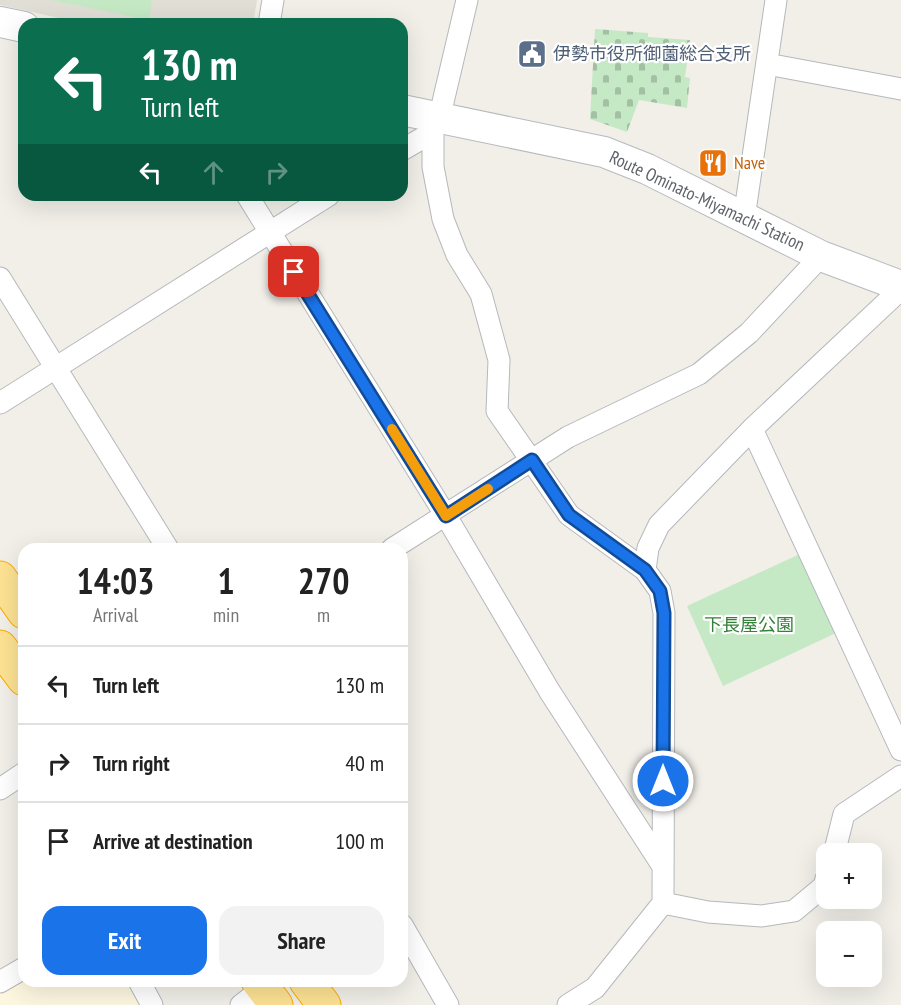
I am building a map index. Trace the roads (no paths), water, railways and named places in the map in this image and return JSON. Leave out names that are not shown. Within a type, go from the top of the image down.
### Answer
[{"type":"highway","points":[[0,578],[18,604]]},
{"type":"highway","points":[[0,647],[18,672]]},
{"type":"highway","points":[[310,987],[324,1005]]},
{"type":"main road","points":[[0,22],[18,26]]},
{"type":"main road","name":"Route Ominato-Miyamachi Station","points":[[408,113],[436,125],[604,152],[647,169],[821,256],[901,288]]},
{"type":"street","points":[[270,18],[273,0]]},
{"type":"street","points":[[467,0],[436,125],[433,166],[443,219],[457,255],[481,294],[499,360],[496,411],[569,515],[645,570],[660,591],[664,613],[663,903],[595,988],[568,1005]]},
{"type":"street","points":[[744,218],[776,0]]},
{"type":"street","points":[[767,64],[901,89]]},
{"type":"street","points":[[408,146],[436,125]]},
{"type":"street","points":[[251,201],[446,516],[550,692],[662,865]]},
{"type":"street","points":[[0,403],[319,201]]},
{"type":"street","points":[[402,543],[568,437],[699,374],[749,333],[821,256]]},
{"type":"street","points":[[0,278],[58,368],[163,543]]},
{"type":"street","points":[[645,570],[648,548],[659,525],[752,429],[901,288]]},
{"type":"street","points":[[752,429],[901,750]]},
{"type":"street","points":[[837,843],[844,814],[901,776]]},
{"type":"street","points":[[0,789],[18,777]]},
{"type":"street","points":[[663,903],[708,912],[762,916],[794,911],[816,893]]},
{"type":"street","points":[[408,935],[448,1005]]},
{"type":"street","points":[[0,982],[18,972]]},
{"type":"street","points":[[142,987],[152,1005]]},
{"type":"place","name":"伊勢市役所御薗総合支所","points":[[532,54]]},
{"type":"place","name":"Nave","points":[[713,163]]},
{"type":"park label","name":"下長屋公園","points":[[749,625]]}]
